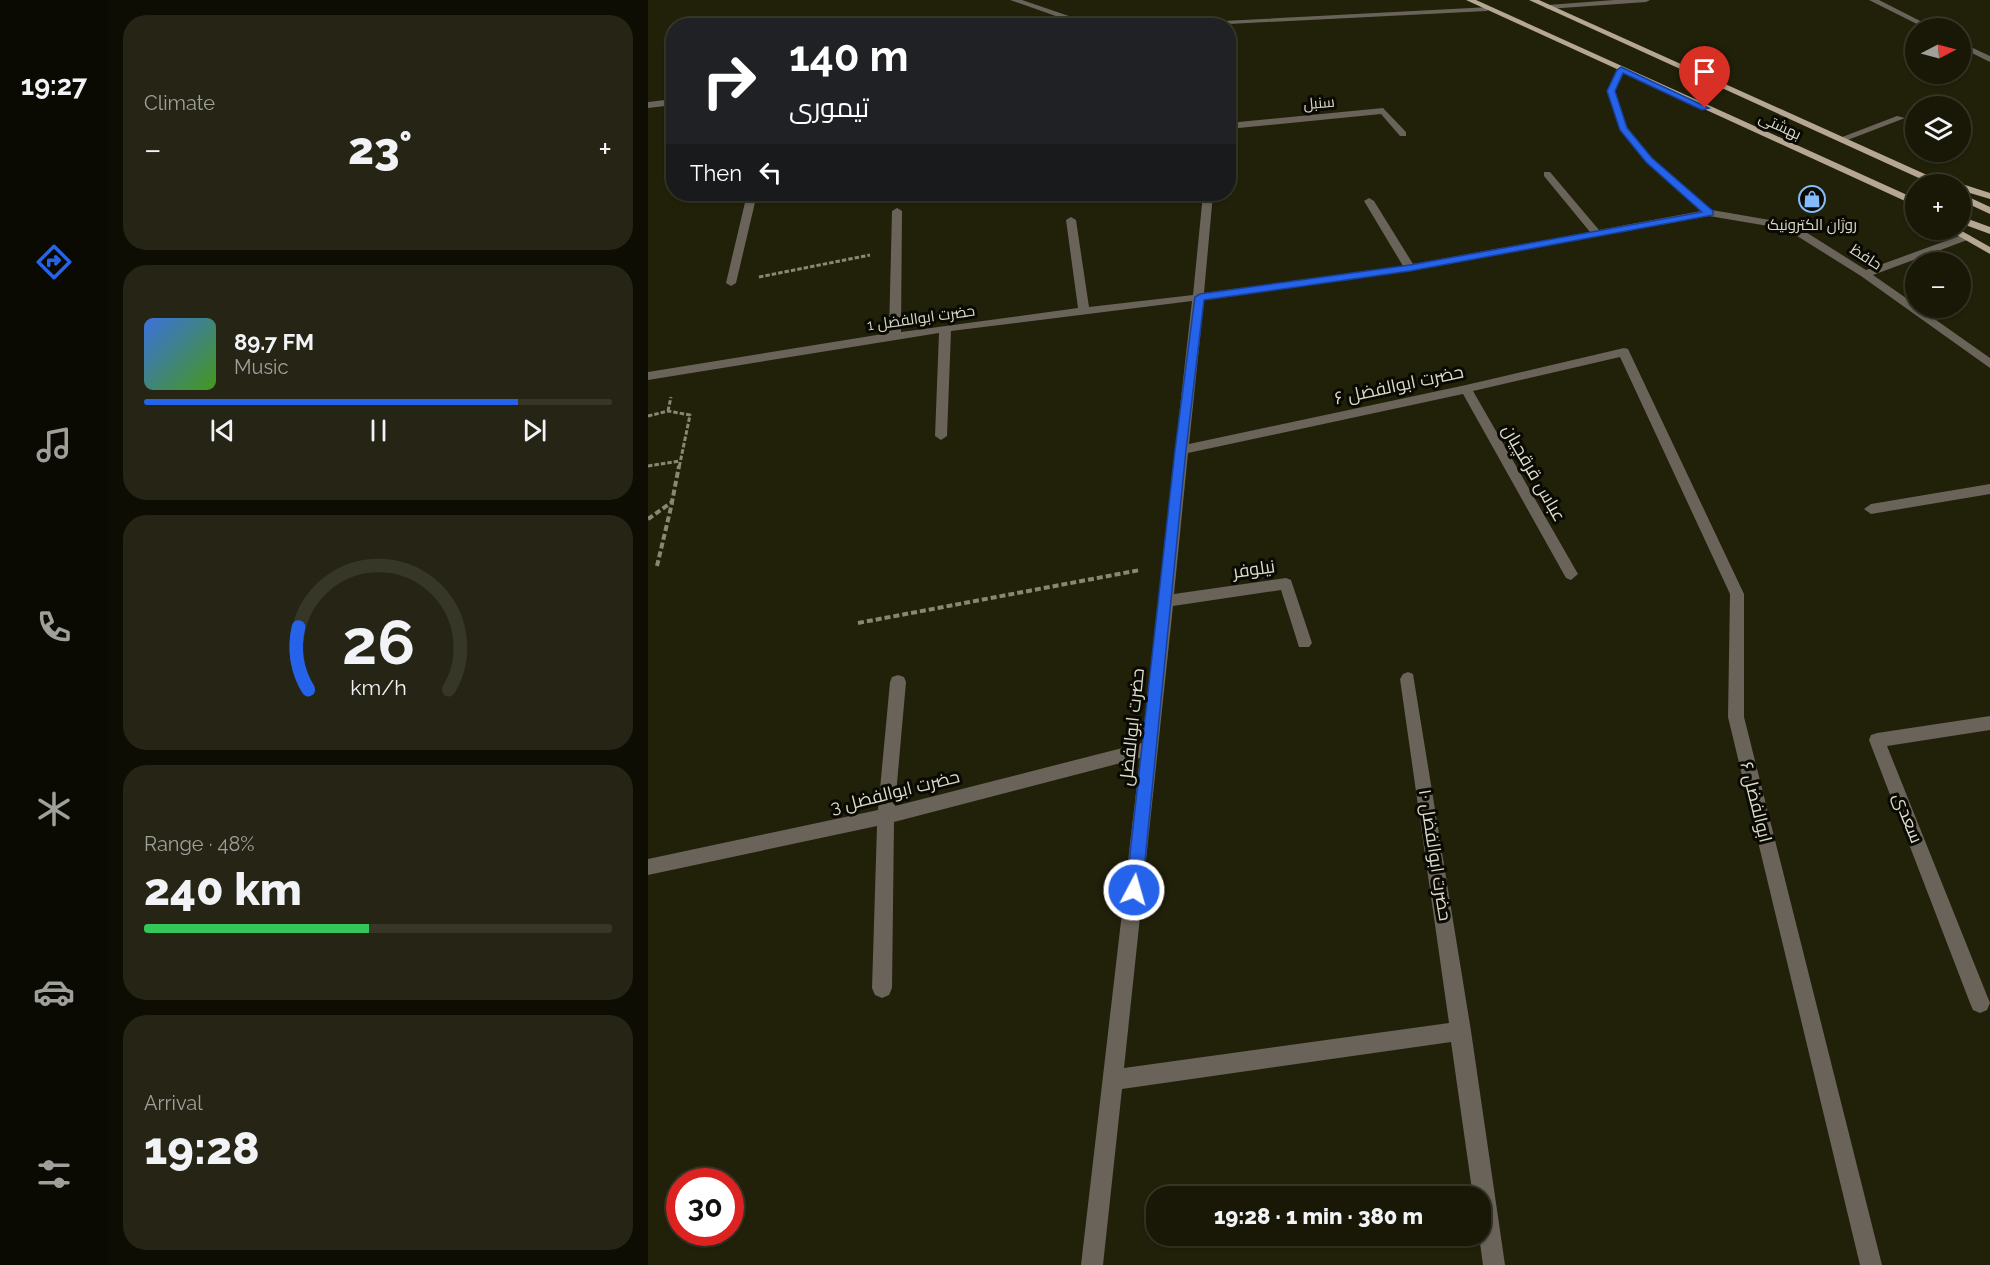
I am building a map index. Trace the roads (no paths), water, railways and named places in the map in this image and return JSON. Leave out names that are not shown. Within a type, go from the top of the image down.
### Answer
[{"type":"main road","name":"بهشتی","points":[[1470,0],[1905,198]]},
{"type":"main road","name":"بهشتی","points":[[1533,0],[1920,174]]},
{"type":"main road","points":[[1914,171],[1923,174]]},
{"type":"main road","points":[[1971,190],[1990,196]]},
{"type":"main road","points":[[1894,195],[1905,201]]},
{"type":"main road","points":[[1971,202],[1990,211]]},
{"type":"main road","points":[[1971,223],[1990,231]]},
{"type":"main road","points":[[1971,240],[1990,251]]},
{"type":"street","points":[[1014,0],[1069,18]]},
{"type":"street","points":[[1548,7],[1646,0]]},
{"type":"street","points":[[1873,0],[1910,18]]},
{"type":"street","points":[[1430,4],[1445,11]]},
{"type":"street","points":[[1236,23],[1487,9]]},
{"type":"street","points":[[1971,49],[1990,58]]},
{"type":"street","points":[[1621,70],[1611,91],[1623,128],[1649,160],[1709,213]]},
{"type":"street","points":[[648,105],[666,103]]},
{"type":"street","name":"سنبل","points":[[1236,125],[1383,111],[1403,134]]},
{"type":"street","points":[[1842,139],[1900,118]]},
{"type":"street","points":[[1547,174],[1598,234]]},
{"type":"street","points":[[732,283],[750,201]]},
{"type":"street","name":"حضرت ابوالفضل","points":[[1092,1265],[1170,565],[1180,450],[1200,297],[1207,201]]},
{"type":"street","points":[[1370,201],[1410,268]]},
{"type":"street","points":[[895,336],[897,211]]},
{"type":"street","name":"حضرت ابوالفضل 1","points":[[648,376],[945,328],[1200,297],[1410,268],[1709,213]]},
{"type":"street","name":"حافظ","points":[[1709,213],[1790,226],[1865,274],[1990,364]]},
{"type":"street","points":[[1071,220],[1084,311]]},
{"type":"street","points":[[1865,274],[1958,240]]},
{"type":"street","points":[[941,436],[945,328]]},
{"type":"street","name":"حضرت ابوالفضل ۶","points":[[1180,450],[1466,389],[1624,352]]},
{"type":"street","name":"ابوالفضل ۶","points":[[1624,352],[1737,594],[1736,717],[1870,1265]]},
{"type":"street","name":"عباس قرقچیان","points":[[1466,389],[1571,574]]},
{"type":"street","points":[[1871,509],[1990,489]]},
{"type":"street","name":"نیلوفر","points":[[1166,601],[1286,584],[1304,643]]},
{"type":"street","name":"حضرت ابوالفضل ۱۰","points":[[1408,679],[1494,1265]]},
{"type":"street","points":[[882,988],[886,816],[898,682]]},
{"type":"street","name":"سعدی","points":[[1980,1003],[1877,740],[1990,723]]},
{"type":"street","name":"حضرت ابوالفضل 3","points":[[648,867],[886,816],[1150,748]]},
{"type":"street","points":[[1112,1080],[1461,1031]]},
{"type":"place","name":"روژان الکترونیک","points":[[1812,199]]}]
